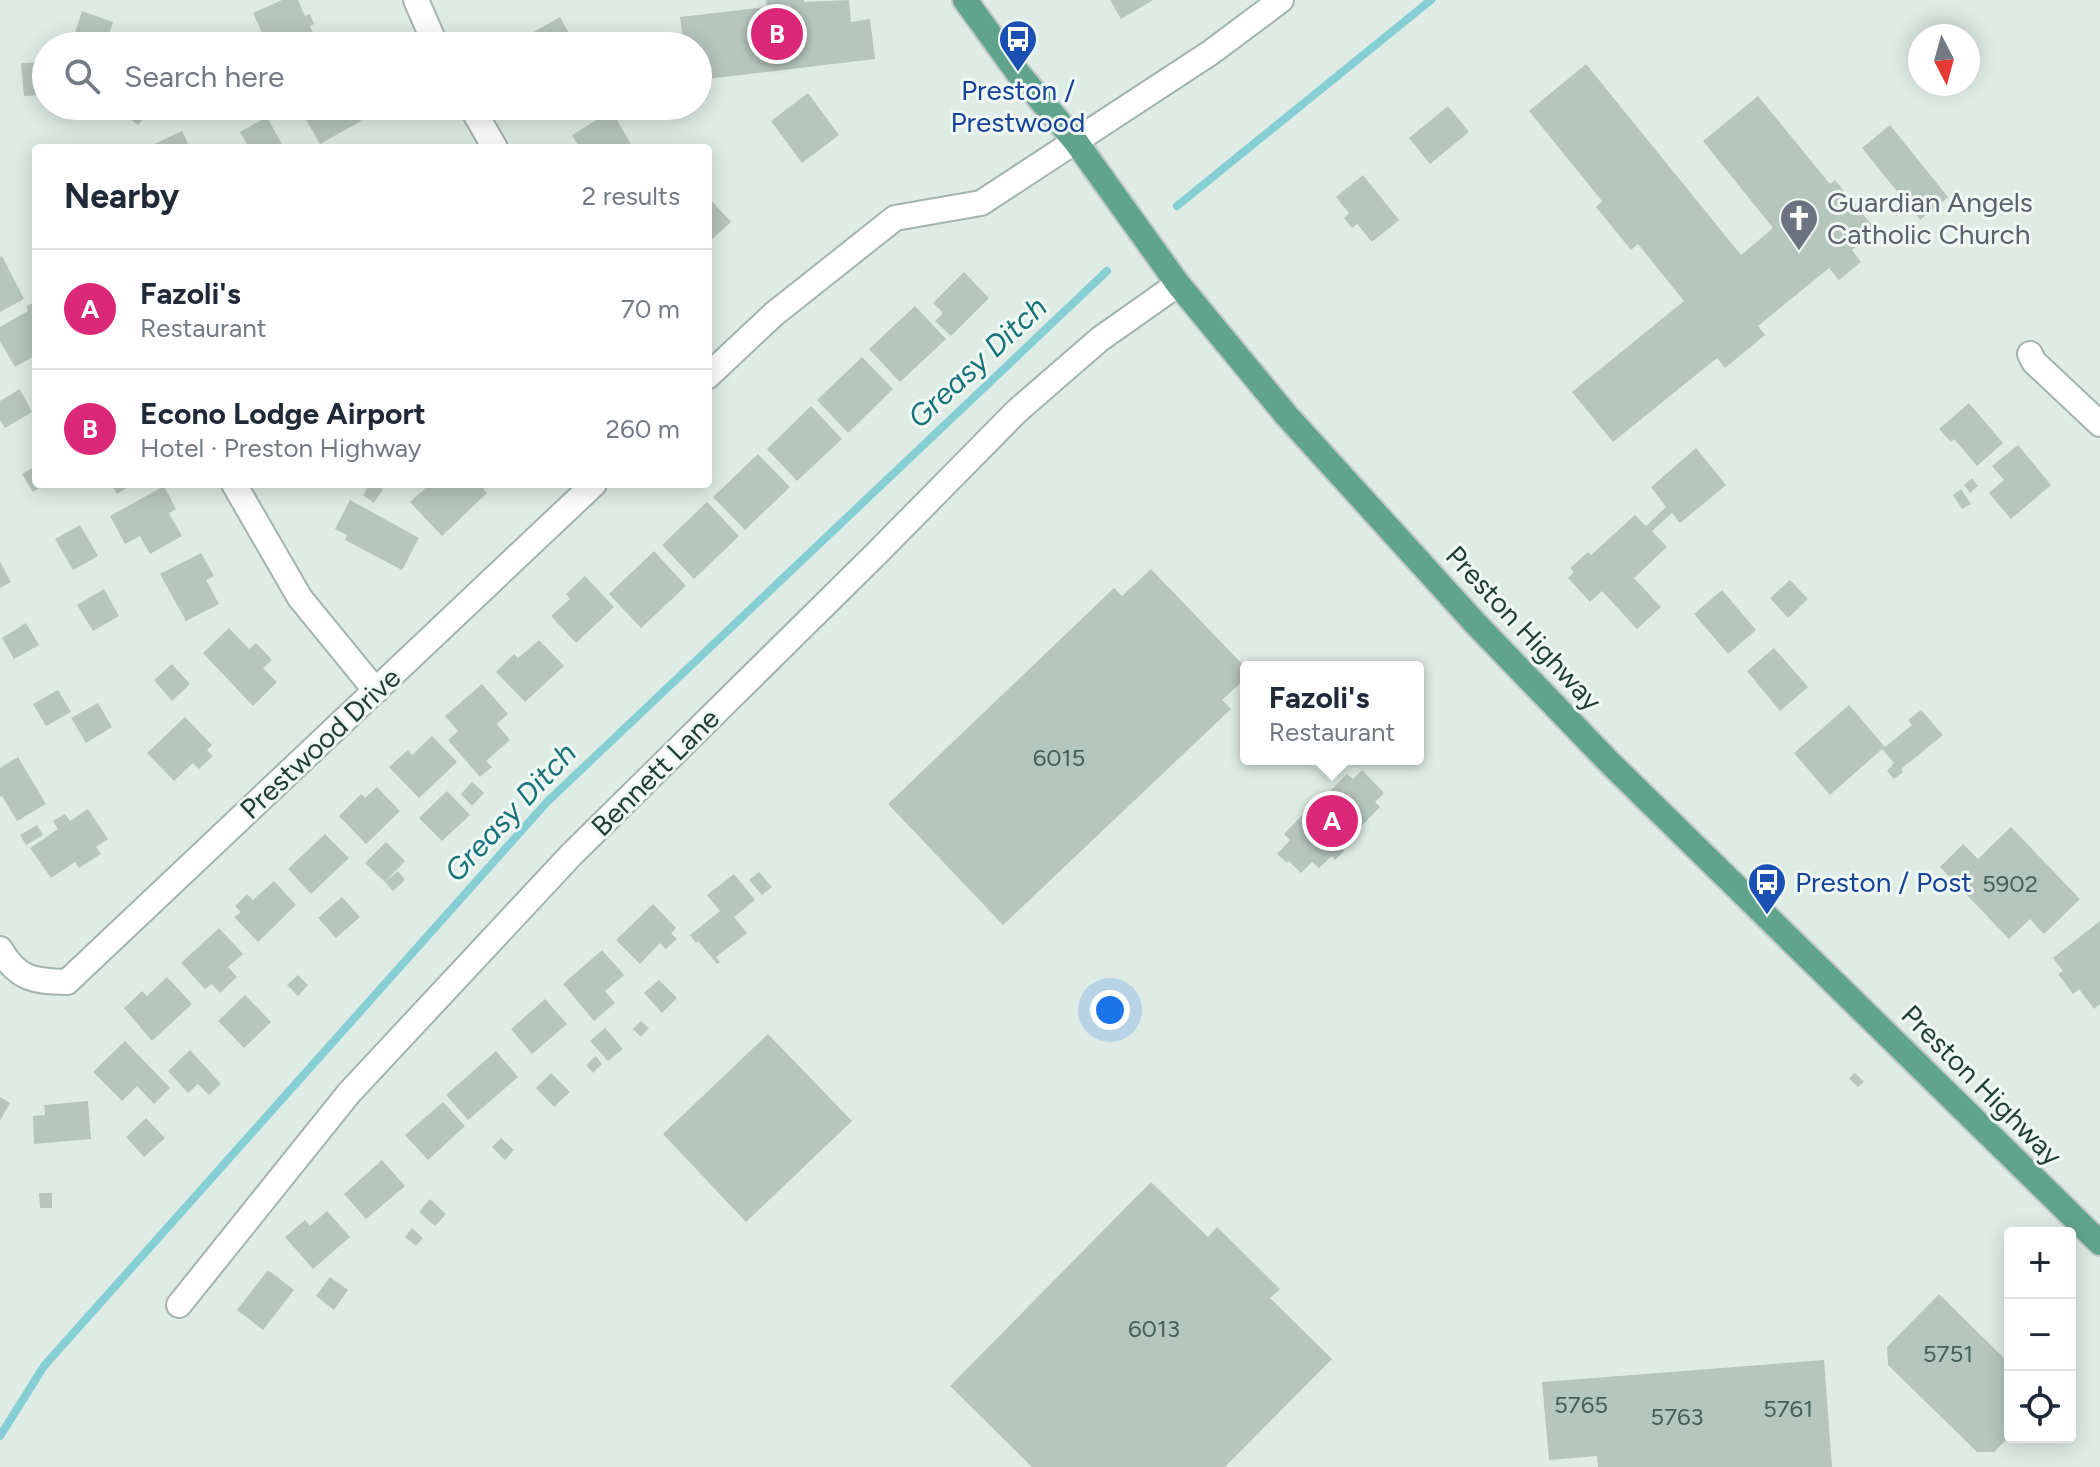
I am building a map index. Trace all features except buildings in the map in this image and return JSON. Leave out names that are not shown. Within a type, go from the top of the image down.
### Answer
[{"type":"main road","name":"Preston Highway","points":[[965,0],[1018,73],[1076,142],[1178,284],[1287,416],[1476,624],[1611,764],[2100,1243]]},
{"type":"street","points":[[416,0],[430,32]]},
{"type":"street","points":[[712,372],[774,314],[895,218],[981,203],[1210,53],[1281,0]]},
{"type":"street","points":[[479,120],[493,144]]},
{"type":"street","name":"Bennett Lane","points":[[179,1305],[349,1093],[571,855],[866,565],[1017,411],[1100,339],[1178,284]]},
{"type":"street","points":[[2030,354],[2034,362],[2100,424]]},
{"type":"street","points":[[236,488],[300,598],[376,691]]},
{"type":"street","name":"Prestwood Drive","points":[[0,949],[16,972],[39,981],[67,982],[590,488]]},
{"type":"waterway","name":"Greasy Ditch","points":[[1177,206],[1431,0]]},
{"type":"waterway","name":"Greasy Ditch","points":[[0,1436],[44,1366],[547,802],[1107,271]]},
{"type":"place","name":"Econo Lodge Airport","points":[[777,34]]},
{"type":"place","name":"Preston / Prestwood","points":[[1018,73]]},
{"type":"place","name":"Guardian Angels Catholic Church","points":[[1799,252]]},
{"type":"place","name":"Fazoli's","points":[[1332,821]]},
{"type":"place","name":"Preston / Post","points":[[1767,916]]}]
